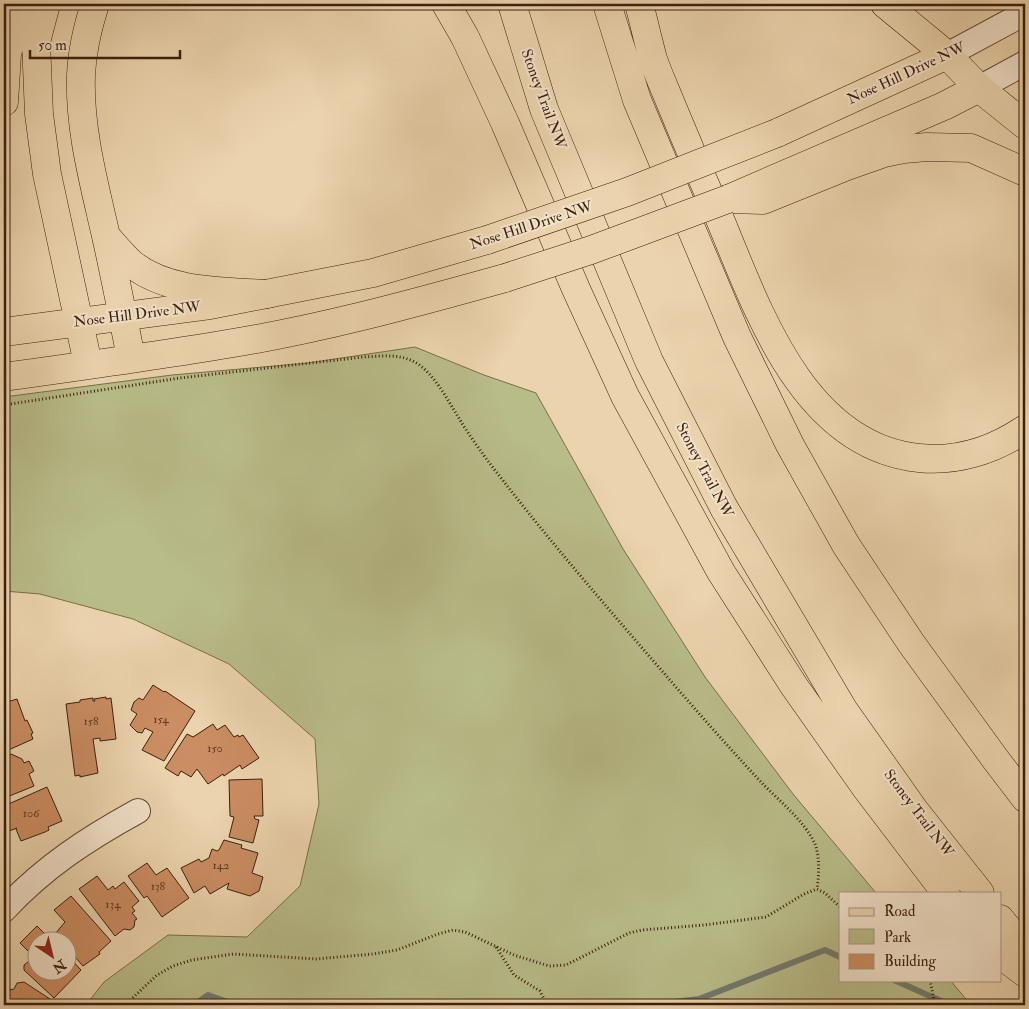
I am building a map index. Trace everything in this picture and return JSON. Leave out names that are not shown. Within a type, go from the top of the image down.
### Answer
[{"type":"main road","points":[[4,102],[7,54],[21,4]]},
{"type":"main road","points":[[46,4],[36,42],[39,114],[47,174],[88,364]]},
{"type":"main road","points":[[95,4],[88,26],[81,74],[84,132],[131,358]]},
{"type":"main road","points":[[446,4],[465,37],[501,115],[576,289],[625,396],[721,572],[799,694],[866,788],[945,892]]},
{"type":"main road","name":"Stoney Trail NW","points":[[512,4],[544,109],[648,361],[724,508],[843,709],[915,811],[979,892]]},
{"type":"main road","points":[[608,4],[637,100],[738,337],[790,445],[846,545],[889,610],[1025,798]]},
{"type":"main road","points":[[639,4],[654,60],[761,316],[801,384],[822,411],[848,432],[871,445],[904,456],[933,460],[975,454],[1013,438],[1025,429]]},
{"type":"main road","points":[[885,4],[947,55],[979,88],[1025,125]]},
{"type":"main road","name":"Nose Hill Drive NW","points":[[4,332],[210,305],[373,273],[487,240],[627,192],[777,133],[947,55]]},
{"type":"main road","points":[[4,378],[222,345],[296,331],[399,307],[505,278],[591,250],[728,199],[763,200],[794,179],[979,88]]},
{"type":"main road","points":[[794,179],[847,166],[884,153],[927,147],[971,148],[1025,172]]},
{"type":"main road","points":[[106,236],[132,264],[154,277],[174,284],[212,291],[267,294]]},
{"type":"main road","points":[[1002,921],[1025,949]]},
{"type":"main road","points":[[1002,956],[1025,973]]},
{"type":"street","name":"Nose Hill Drive NW","points":[[947,55],[1025,13]]},
{"type":"street","points":[[979,88],[1025,63]]},
{"type":"street","points":[[6,904],[67,853],[138,811]]},
{"type":"path","points":[[4,405],[180,378],[363,357],[390,355],[406,358],[418,364],[439,387],[487,459],[512,492],[613,614],[744,764],[807,830],[816,847],[819,877],[817,889]]},
{"type":"path","points":[[125,1005],[158,975],[174,966],[192,960],[233,954],[316,959],[373,954],[397,950],[453,930],[465,932],[514,955],[549,966],[566,965],[629,933],[766,917],[804,894],[817,889],[825,893],[839,907]]},
{"type":"path","points":[[495,946],[514,975],[540,991],[547,1005]]},
{"type":"path","points":[[930,982],[935,1005]]},
{"type":"green space","points":[[415,347],[484,375],[536,393],[623,549],[705,677],[793,794],[875,892],[839,892],[839,982],[952,982],[971,1005],[86,1005],[104,982],[168,935],[247,937],[300,886],[319,804],[315,739],[229,664],[133,619],[40,594],[4,591],[4,397],[172,375],[308,363]]},
{"type":"building","points":[[153,685],[195,711],[164,761],[142,750],[153,732],[145,728],[142,733],[137,732],[130,725],[137,714],[131,710],[134,702],[139,698],[143,700]]},
{"type":"building","points":[[106,697],[106,699],[111,698],[116,739],[100,741],[100,738],[93,739],[98,773],[80,777],[80,775],[75,776],[66,704],[93,698],[93,701],[95,701],[94,699]]},
{"type":"building","points":[[17,699],[25,721],[27,720],[33,733],[31,734],[33,739],[4,752],[4,703]]},
{"type":"building","points":[[213,724],[217,730],[225,725],[234,737],[243,735],[259,758],[242,769],[240,765],[208,784],[197,769],[191,777],[181,771],[178,776],[165,768],[187,734],[193,737]]},
{"type":"building","points":[[11,754],[22,759],[24,763],[29,761],[34,771],[29,774],[34,786],[4,800],[4,758]]},
{"type":"building","points":[[262,779],[263,816],[254,816],[255,819],[259,820],[253,843],[229,837],[234,817],[230,816],[229,780]]},
{"type":"building","points":[[47,787],[62,821],[48,827],[49,830],[45,832],[21,841],[17,828],[4,833],[4,806]]},
{"type":"building","points":[[224,840],[242,845],[241,848],[258,853],[252,873],[263,877],[259,891],[250,896],[227,889],[229,883],[210,894],[205,886],[194,893],[181,868],[199,859],[201,862],[209,858],[212,849],[219,850]]},
{"type":"building","points":[[147,863],[156,875],[167,868],[189,898],[162,917],[147,896],[144,898],[128,876]]},
{"type":"building","points":[[97,876],[108,890],[113,886],[115,889],[124,882],[139,901],[132,907],[135,911],[132,913],[137,919],[135,920],[134,927],[130,930],[124,929],[115,936],[79,889]]},
{"type":"building","points":[[71,896],[111,941],[99,952],[100,954],[83,966],[78,960],[78,932],[57,932],[65,922],[54,910]]},
{"type":"building","points":[[37,926],[43,932],[31,932]]},
{"type":"building","points":[[28,935],[28,951],[20,943]]},
{"type":"building","points":[[28,962],[28,974],[24,970],[24,965]]},
{"type":"building","points":[[24,982],[53,1001],[50,1005],[4,1005],[4,986],[9,985],[10,990],[14,989],[17,983]]},
{"type":"building","points":[[37,982],[69,982],[54,998]]},
{"type":"waterway","points":[[649,1005],[699,999],[825,950],[839,957]]},
{"type":"waterway","points":[[898,982],[950,1005]]},
{"type":"waterway","points":[[194,1005],[208,995],[236,1005]]}]
